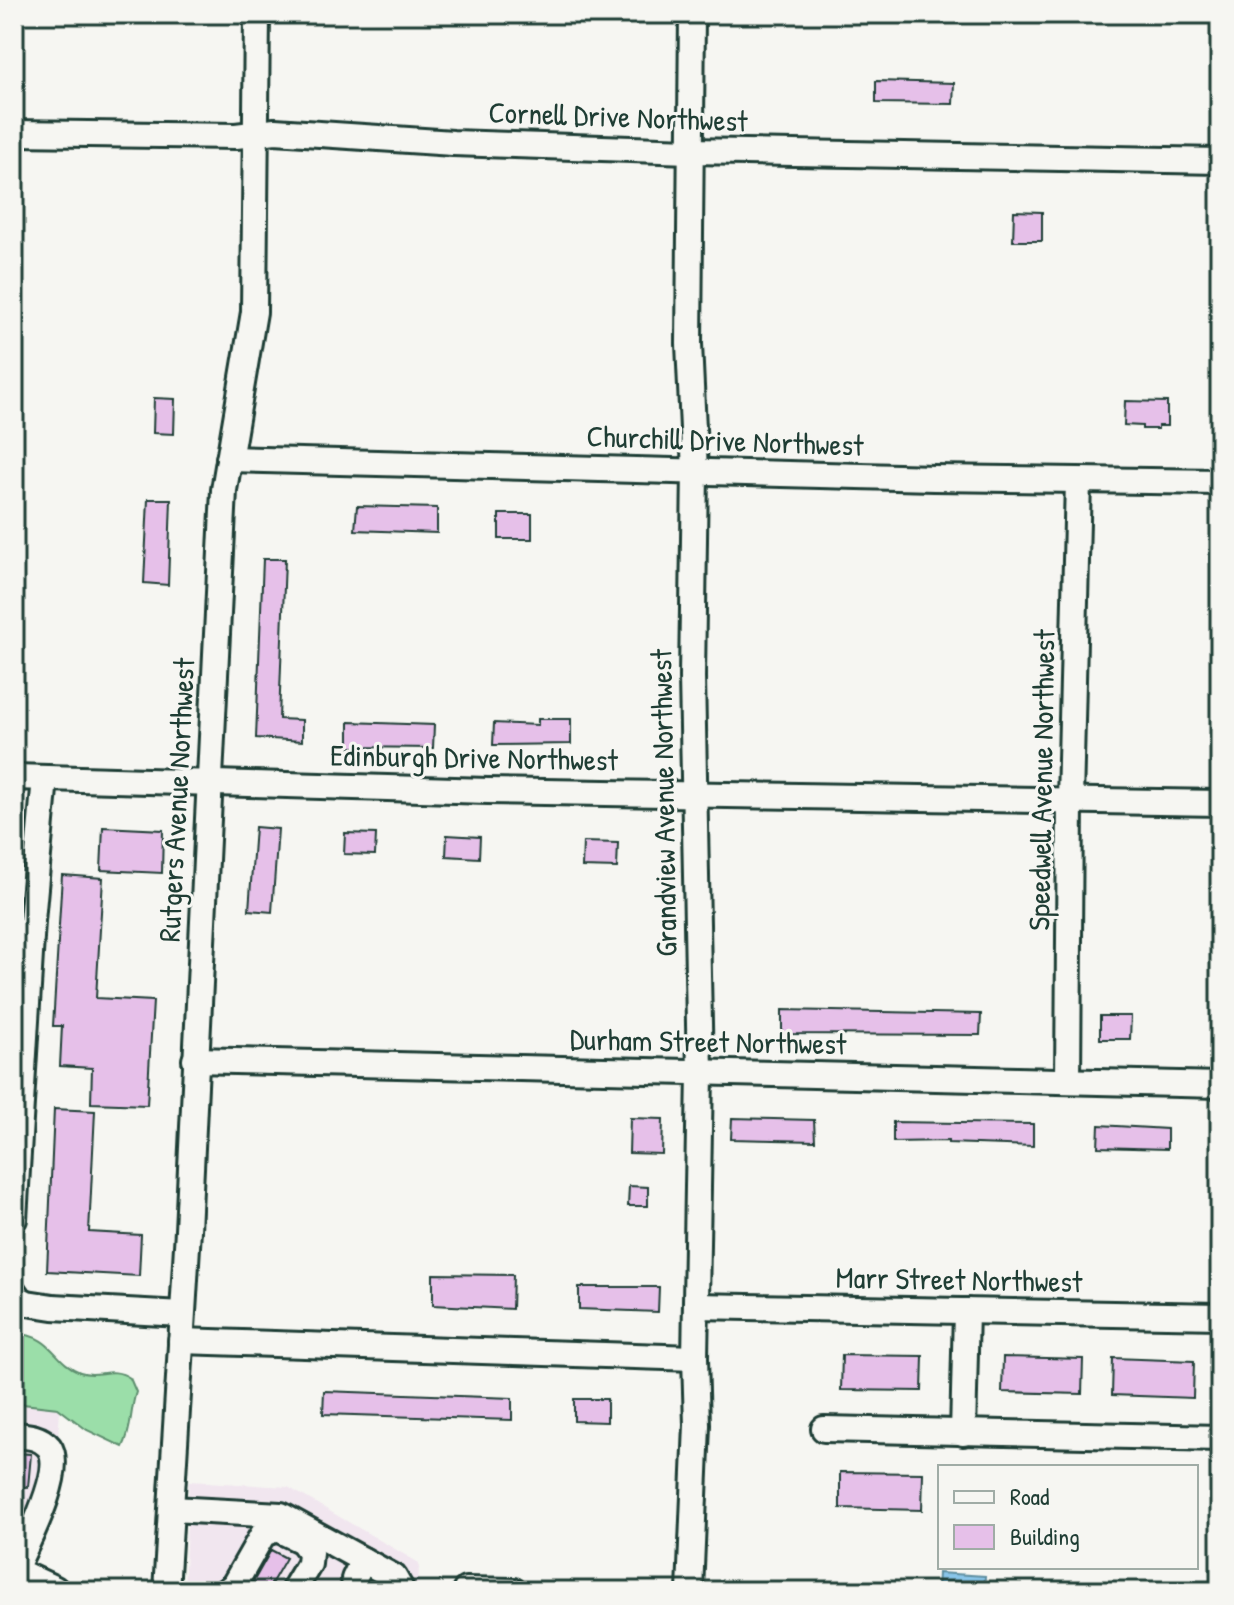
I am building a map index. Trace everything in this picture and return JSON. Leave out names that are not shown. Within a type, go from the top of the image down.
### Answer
[{"type":"main road","points":[[14,1572],[53,1591]]},
{"type":"street","name":"Rutgers Avenue Northwest","points":[[166,1591],[224,490],[254,312],[257,14]]},
{"type":"street","name":"Grandview Avenue Northwest","points":[[690,1591],[697,1425],[695,1358],[700,1073],[692,677],[695,471],[689,344],[692,14]]},
{"type":"street","name":"Cornell Drive Northwest","points":[[14,133],[236,136],[275,131],[453,143],[690,151],[1220,161]]},
{"type":"street","name":"Churchill Drive Northwest","points":[[229,459],[1220,482]]},
{"type":"street","name":"Speedwell Avenue Northwest","points":[[1068,1081],[1070,800],[1078,481]]},
{"type":"street","name":"Edinburgh Drive Northwest","points":[[14,777],[488,791],[1220,803]]},
{"type":"street","points":[[14,1219],[30,952],[45,778]]},
{"type":"street","name":"Durham Street Northwest","points":[[195,1060],[1220,1085]]},
{"type":"street","points":[[14,1292],[27,1303],[53,1307],[182,1314]]},
{"type":"street","name":"Marr Street Northwest","points":[[696,1306],[1220,1316]]},
{"type":"street","points":[[963,1433],[966,1311]]},
{"type":"street","points":[[181,1341],[695,1358]]},
{"type":"street","points":[[824,1429],[1220,1438]]},
{"type":"street","points":[[14,1435],[34,1437],[48,1446],[51,1452],[48,1495],[14,1572]]},
{"type":"street","points":[[14,1447],[30,1449],[41,1458],[38,1519]]},
{"type":"street","points":[[172,1509],[281,1515],[361,1576],[388,1591]]},
{"type":"street","points":[[226,1591],[234,1585],[263,1534],[277,1529],[302,1541],[310,1552],[309,1564],[293,1591]]},
{"type":"street","points":[[361,1576],[394,1577],[402,1591]]},
{"type":"street","points":[[466,1590],[514,1591]]},
{"type":"shaded area","points":[[14,1403],[58,1408],[60,1411],[52,1524],[38,1553],[14,1543]]},
{"type":"shaded area","points":[[189,1481],[288,1487],[419,1563],[418,1591],[184,1591]]},
{"type":"green space","points":[[14,1333],[38,1339],[80,1372],[111,1372],[130,1378],[136,1392],[123,1447],[87,1430],[58,1408],[14,1403]]},
{"type":"water","points":[[938,1573],[985,1576],[984,1591],[937,1591]]},
{"type":"building","points":[[876,81],[954,83],[953,104],[876,103]]},
{"type":"building","points":[[1014,211],[1042,212],[1042,241],[1013,241]]},
{"type":"building","points":[[154,398],[175,399],[174,434],[153,433]]},
{"type":"building","points":[[1125,401],[1167,402],[1167,426],[1142,429],[1142,426],[1124,425]]},
{"type":"building","points":[[148,499],[171,499],[168,585],[144,583]]},
{"type":"building","points":[[357,506],[437,508],[437,533],[355,530]]},
{"type":"building","points":[[499,514],[532,514],[532,539],[499,539]]},
{"type":"building","points":[[263,559],[285,559],[279,719],[302,720],[302,741],[256,738]]},
{"type":"building","points":[[538,719],[571,719],[571,744],[493,745],[494,723],[538,725]]},
{"type":"building","points":[[349,722],[434,725],[433,748],[349,747]]},
{"type":"building","points":[[103,827],[163,830],[162,873],[101,870]]},
{"type":"building","points":[[255,827],[278,829],[272,912],[249,910]]},
{"type":"building","points":[[345,833],[376,834],[375,855],[344,854]]},
{"type":"building","points":[[447,835],[480,837],[479,858],[446,856]]},
{"type":"building","points":[[583,842],[618,843],[617,868],[582,867]]},
{"type":"building","points":[[62,875],[103,878],[96,998],[153,1001],[147,1105],[91,1103],[92,1068],[60,1066],[62,1026],[53,1026]]},
{"type":"building","points":[[782,1010],[981,1014],[980,1035],[782,1034]]},
{"type":"building","points":[[1100,1016],[1131,1016],[1130,1039],[1100,1039]]},
{"type":"building","points":[[54,1109],[95,1111],[89,1232],[141,1235],[139,1276],[47,1271]]},
{"type":"building","points":[[630,1118],[663,1119],[662,1154],[629,1153]]},
{"type":"building","points":[[732,1118],[814,1120],[815,1141],[731,1139]]},
{"type":"building","points":[[893,1122],[1033,1124],[1033,1146],[948,1141],[893,1142]]},
{"type":"building","points":[[1099,1125],[1167,1129],[1167,1149],[1098,1147]]},
{"type":"building","points":[[629,1186],[648,1187],[648,1206],[628,1206]]},
{"type":"building","points":[[433,1274],[513,1275],[512,1309],[433,1305]]},
{"type":"building","points":[[579,1287],[659,1287],[658,1312],[579,1309]]},
{"type":"building","points":[[842,1355],[923,1356],[922,1391],[841,1390]]},
{"type":"building","points":[[1003,1357],[1083,1359],[1082,1394],[1002,1392]]},
{"type":"building","points":[[1113,1358],[1194,1361],[1193,1398],[1112,1395]]},
{"type":"building","points":[[324,1391],[512,1398],[512,1420],[323,1414]]},
{"type":"building","points":[[574,1399],[607,1399],[607,1422],[574,1421]]},
{"type":"building","points":[[14,1453],[31,1454],[28,1487],[14,1486]]},
{"type":"building","points":[[840,1472],[923,1473],[922,1510],[840,1508]]},
{"type":"building","points":[[271,1550],[286,1558],[267,1591],[248,1591]]}]
